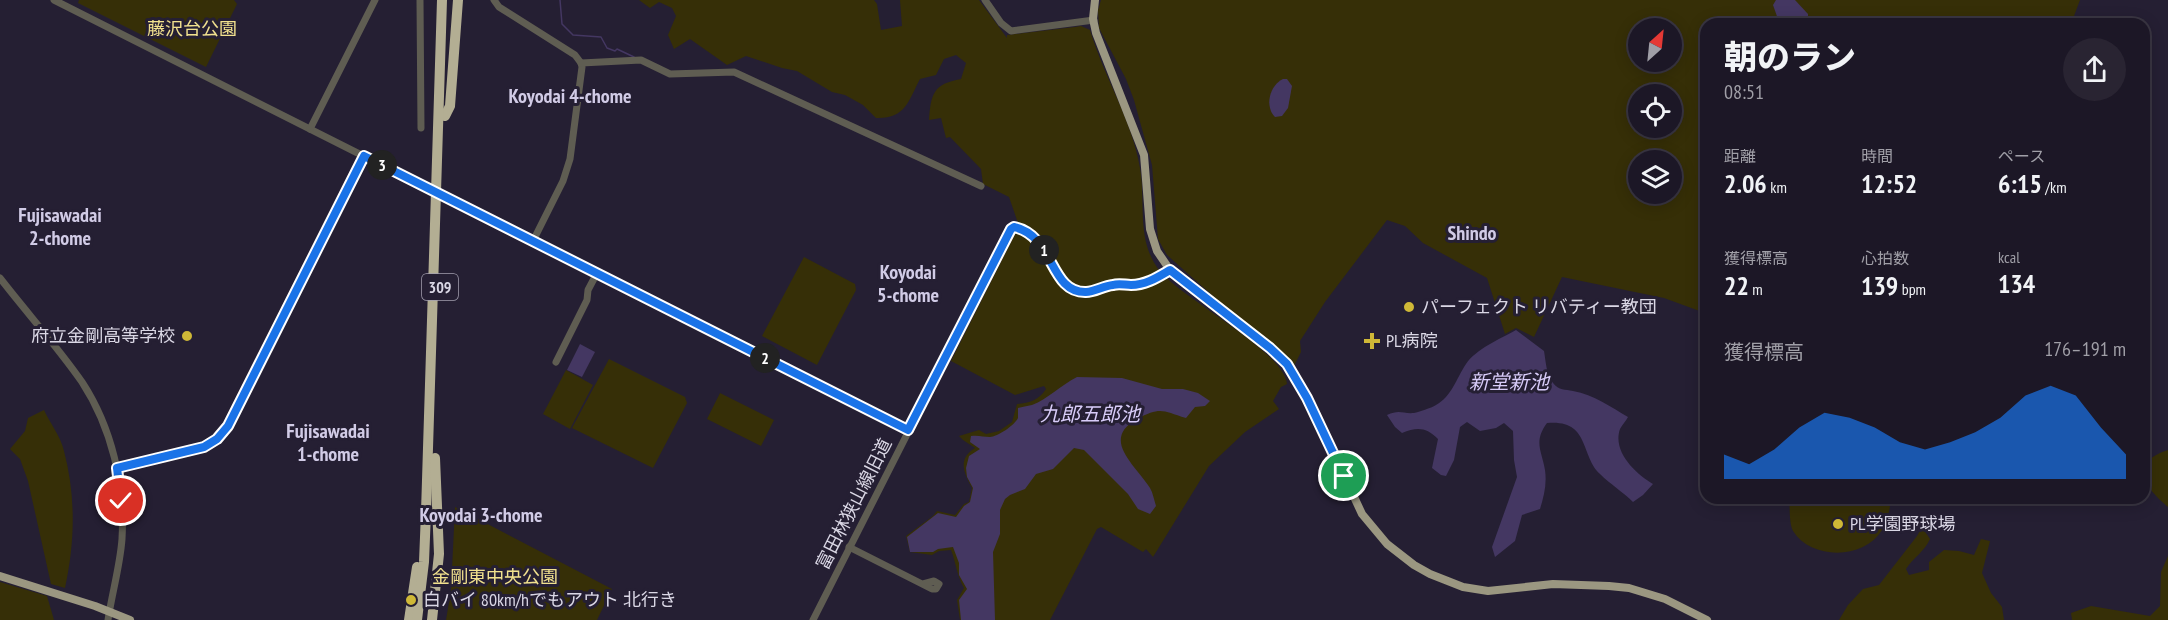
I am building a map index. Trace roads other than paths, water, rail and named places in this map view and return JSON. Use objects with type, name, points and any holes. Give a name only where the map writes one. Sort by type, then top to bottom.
[{"type":"highway","name":"309","points":[[434,0],[442,111]]},
{"type":"highway","name":"309","points":[[424,620],[431,560],[435,459],[442,111],[441,0]]},
{"type":"highway","name":"309","points":[[417,620],[424,562],[442,111],[449,0]]},
{"type":"highway","name":"309","points":[[442,111],[450,106],[458,0]]},
{"type":"highway","name":"309","points":[[409,620],[429,432]]},
{"type":"highway","name":"309","points":[[432,620],[439,554],[435,459]]},
{"type":"main road","points":[[1095,0],[1094,20],[1100,44],[1141,143],[1147,166],[1148,218],[1157,251],[1170,270],[1270,348],[1287,364],[1314,411],[1362,514],[1387,544],[1414,565],[1463,587],[1488,591],[1553,584],[1609,585],[1629,588],[1665,600],[1707,620]]},
{"type":"main road","points":[[0,576],[109,616],[130,620]]},
{"type":"street","name":"富田林狭山線旧道","points":[[54,0],[908,430],[813,620]]},
{"type":"street","points":[[310,129],[375,0]]},
{"type":"street","points":[[420,0],[421,128]]},
{"type":"street","points":[[494,0],[499,7],[575,55],[581,63],[575,135],[570,159],[563,181],[533,241]]},
{"type":"street","points":[[985,0],[1001,23],[1011,31],[1094,20]]},
{"type":"street","points":[[581,63],[640,60],[675,74],[734,72],[981,186]]},
{"type":"street","points":[[117,468],[204,447],[224,433],[364,156]]},
{"type":"street","points":[[908,430],[1014,227],[1024,230],[1041,244],[1060,279],[1071,289],[1077,291],[1088,292],[1115,284],[1143,284],[1170,270]]},
{"type":"street","points":[[556,362],[587,300],[588,290],[597,273]]},
{"type":"street","points":[[0,278],[83,384],[104,424],[117,468],[122,506],[122,541],[109,616]]},
{"type":"street","points":[[849,547],[923,584]]},
{"type":"water","points":[[1776,0],[1795,0],[1808,14],[1808,18],[1778,18],[1773,5]]},
{"type":"water","points":[[1287,79],[1292,86],[1288,108],[1282,116],[1275,117],[1270,107],[1270,96],[1278,82]]},
{"type":"water","name":"新堂新池","points":[[1516,330],[1544,351],[1549,376],[1558,387],[1588,395],[1628,417],[1620,429],[1619,446],[1633,468],[1653,484],[1633,502],[1600,474],[1577,432],[1561,423],[1547,423],[1539,441],[1546,480],[1540,509],[1522,515],[1515,541],[1495,557],[1492,547],[1517,477],[1513,431],[1504,423],[1496,428],[1480,431],[1467,422],[1460,427],[1454,460],[1446,476],[1432,468],[1438,439],[1421,429],[1402,433],[1387,415],[1398,412],[1414,413],[1436,405],[1450,392],[1470,359]]},
{"type":"water","points":[[580,344],[595,352],[582,377],[567,370]]},
{"type":"water","name":"九郎五郎池","points":[[1077,377],[1122,378],[1162,389],[1183,389],[1198,393],[1210,401],[1205,406],[1195,407],[1186,418],[1162,411],[1152,412],[1126,427],[1121,435],[1124,453],[1152,492],[1156,506],[1150,514],[1138,509],[1128,494],[1084,450],[1074,448],[1053,469],[1036,474],[1025,489],[1005,499],[1000,510],[1000,534],[993,552],[995,620],[961,620],[959,600],[967,589],[959,575],[959,563],[953,547],[933,552],[910,552],[907,537],[938,513],[956,517],[970,502],[973,488],[967,477],[966,468],[969,456],[980,449],[970,442],[971,436],[990,437],[1001,433],[1016,421],[1018,408],[1038,402]]},
{"type":"waterway","points":[[560,0],[562,24],[573,35],[601,37],[607,48],[615,51],[617,49],[634,57]]},
{"type":"place","name":"パーフェクト リバティー教団","points":[[1409,307]]},
{"type":"place","name":"府立金剛高等学校","points":[[187,336]]},
{"type":"place","name":"PL病院","points":[[1372,341]]},
{"type":"place","name":"PL学園野球場","points":[[1838,524]]},
{"type":"place","name":"白バイ 80km/hでもアウト 北行き","points":[[411,600]]},
{"type":"district","name":"Koyodai 4-chome","points":[[570,96]]},
{"type":"district","name":"Fujisawadai 2-chome","points":[[60,226]]},
{"type":"district","name":"Shindo","points":[[1472,233]]},
{"type":"district","name":"Koyodai 5-chome","points":[[908,284]]},
{"type":"district","name":"Fujisawadai 1-chome","points":[[328,442]]},
{"type":"district","name":"Koyodai 3-chome","points":[[481,515]]},
{"type":"park label","name":"藤沢台公園","points":[[192,29]]},
{"type":"park label","name":"金剛東中央公園","points":[[495,577]]}]
